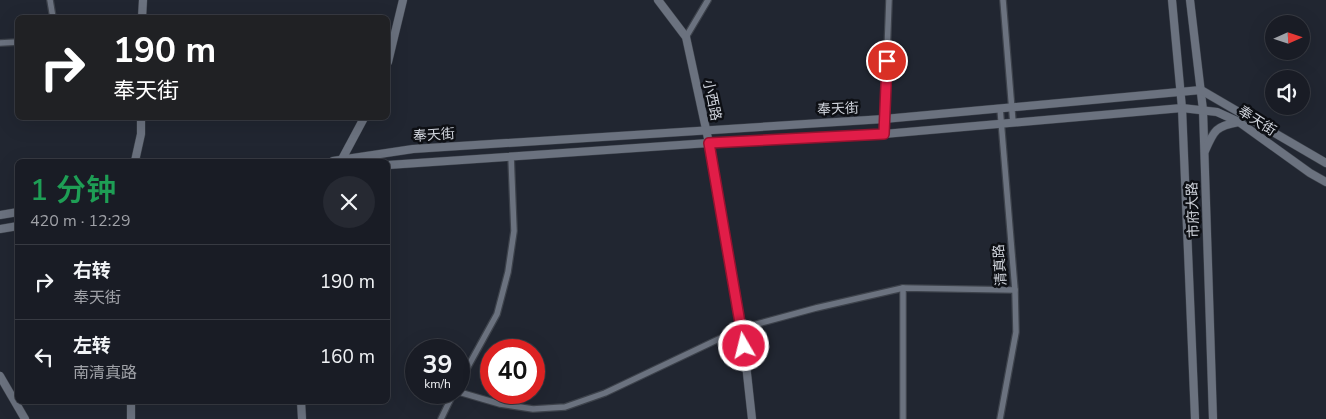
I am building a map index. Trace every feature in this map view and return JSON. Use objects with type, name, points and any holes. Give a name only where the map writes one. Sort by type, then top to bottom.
[{"type":"main road","points":[[142,15],[143,0]]},
{"type":"main road","points":[[390,54],[403,0]]},
{"type":"main road","points":[[658,0],[686,37]]},
{"type":"main road","name":"市府大路","points":[[1172,0],[1182,108],[1195,419]]},
{"type":"main road","name":"市府大路","points":[[1190,0],[1201,90],[1212,419]]},
{"type":"main road","name":"小西路","points":[[686,37],[709,143],[742,328],[752,419]]},
{"type":"main road","name":"奉天街","points":[[348,159],[413,149],[884,119],[1201,90],[1326,163]]},
{"type":"main road","name":"奉天街","points":[[390,165],[709,143],[884,134],[1182,108],[1217,112],[1239,122],[1310,173],[1326,182]]},
{"type":"main road","points":[[135,159],[141,134],[141,120]]},
{"type":"main road","points":[[342,159],[363,120]]},
{"type":"main road","points":[[1204,155],[1213,132],[1228,124],[1239,122]]},
{"type":"main road","points":[[0,215],[15,212]]},
{"type":"main road","points":[[0,229],[15,226]]},
{"type":"main road","points":[[0,376],[15,402]]},
{"type":"main road","points":[[16,404],[25,419]]},
{"type":"main road","points":[[131,404],[131,419]]},
{"type":"main road","points":[[301,404],[302,419]]},
{"type":"street","points":[[50,0],[52,15]]},
{"type":"street","points":[[686,37],[708,0]]},
{"type":"street","points":[[884,134],[890,0]]},
{"type":"street","points":[[1003,0],[1014,123]]},
{"type":"street","points":[[0,43],[15,42]]},
{"type":"street","name":"清真路","points":[[1000,108],[1015,290],[1016,332],[1000,419]]},
{"type":"street","points":[[470,363],[497,314],[508,272],[514,231],[511,156]]},
{"type":"street","points":[[470,395],[500,404],[534,409],[565,407],[605,393],[742,328],[903,288],[1015,290]]},
{"type":"street","points":[[903,288],[903,419]]},
{"type":"street","points":[[441,419],[448,404]]},
{"type":"route","points":[[744,346],[709,143],[884,134],[887,61]]}]
